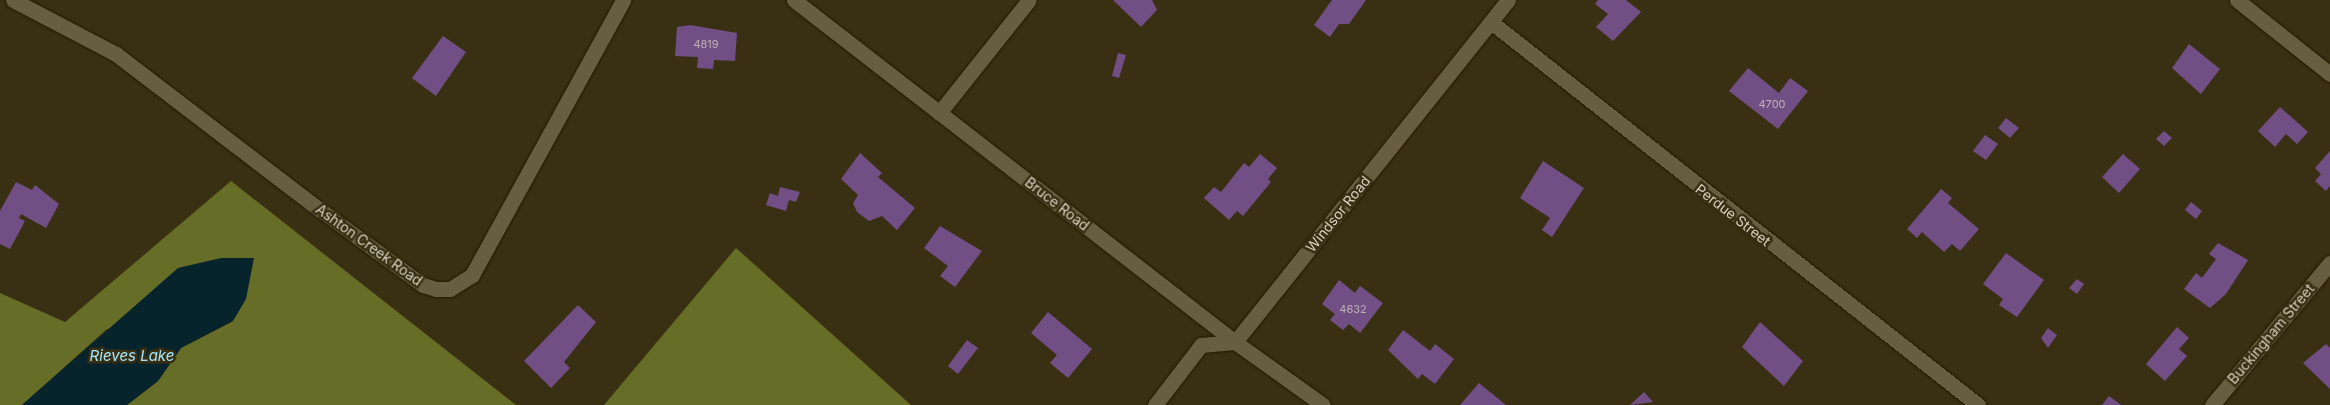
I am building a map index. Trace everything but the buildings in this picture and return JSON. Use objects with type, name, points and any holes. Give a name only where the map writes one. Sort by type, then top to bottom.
[{"type":"street","name":"Ashton Creek Road","points":[[13,0],[116,54],[319,209],[423,285],[436,289],[450,289],[472,275],[623,0]]},
{"type":"street","name":"Bruce Road","points":[[794,0],[1235,342],[1323,405]]},
{"type":"street","points":[[939,113],[1029,0]]},
{"type":"street","name":"Windsor Road","points":[[1235,342],[1508,0]]},
{"type":"street","points":[[2237,0],[2330,74]]},
{"type":"street","name":"Perdue Street","points":[[1491,22],[1978,405]]},
{"type":"street","name":"Buckingham Street","points":[[2212,405],[2330,263]]},
{"type":"street","points":[[1155,405],[1201,345],[1235,342]]},
{"type":"green space","points":[[231,181],[516,405],[127,405],[158,381],[181,348],[233,321],[107,329],[22,405],[0,405],[0,293],[65,322]]},
{"type":"green space","points":[[736,248],[911,405],[604,405]]},
{"type":"water","name":"Rieves Lake","points":[[221,258],[254,258],[246,299],[233,321],[181,348],[158,381],[127,405],[22,405],[178,268]]}]
